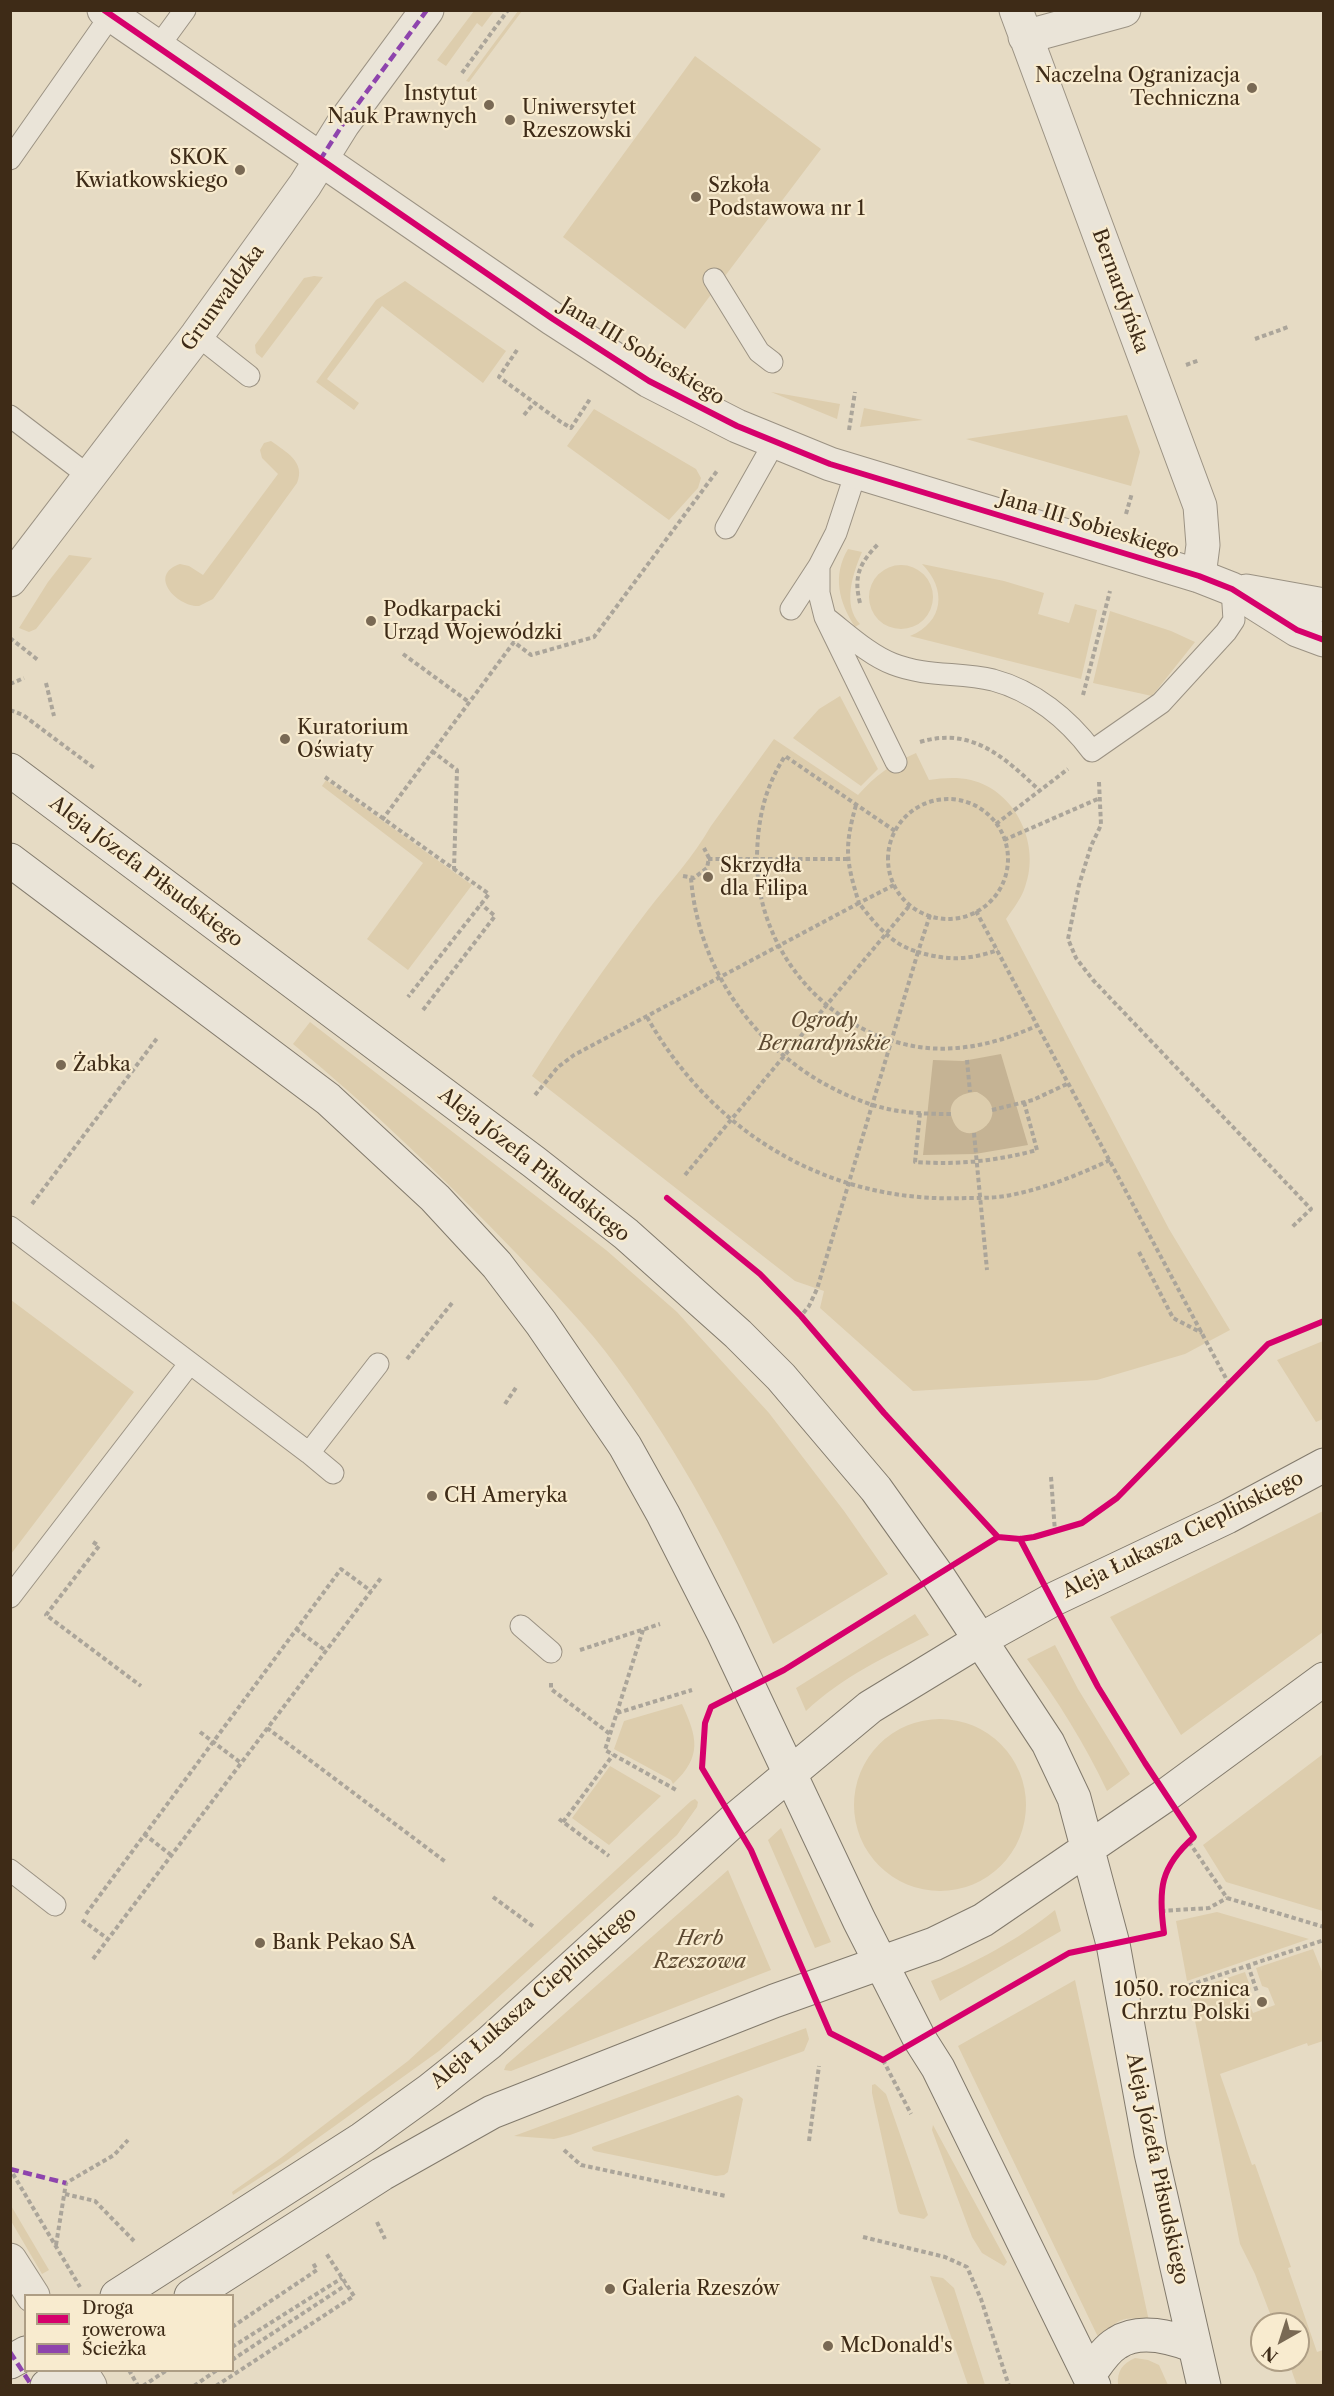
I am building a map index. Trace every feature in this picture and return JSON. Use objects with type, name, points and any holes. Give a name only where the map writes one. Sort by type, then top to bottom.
[{"type":"main road","name":"Grunwaldzka","points":[[10,580],[197,335],[305,185],[343,124],[427,10]]},
{"type":"main road","points":[[1020,24],[1124,10]]},
{"type":"main road","name":"Jana III Sobieskiego","points":[[108,13],[553,319],[649,381],[715,416],[774,443],[856,472],[1199,576],[1232,589],[1297,630],[1323,640]]},
{"type":"main road","name":"Bernardyńska","points":[[1020,24],[1200,506],[1203,545],[1199,576]]},
{"type":"main road","name":"Jana III Sobieskiego","points":[[1232,589],[1323,605]]},
{"type":"main road","name":"Aleja Józefa Piłsudskiego","points":[[10,770],[534,1162],[626,1234],[738,1334],[781,1377],[876,1489],[919,1548],[1048,1743],[1074,1798],[1089,1846],[1113,1944],[1151,2153],[1204,2385]]},
{"type":"main road","points":[[10,860],[328,1099],[435,1198],[497,1265],[541,1323],[625,1446],[698,1580],[881,1963],[938,2068],[1092,2380]]},
{"type":"main road","name":"Aleja Łukasza Cieplińskiego","points":[[129,2288],[362,2139],[430,2090],[489,2043],[643,1902],[870,1707],[1052,1599],[1227,1517],[1323,1465]]},
{"type":"main road","points":[[193,2294],[382,2174],[492,2112],[774,2001],[934,1944],[983,1920],[1166,1795],[1323,1679]]},
{"type":"main road","points":[[10,2260],[32,2294]]},
{"type":"main road","points":[[1092,2380],[1105,2354],[1117,2342],[1153,2335],[1179,2340],[1194,2346]]},
{"type":"main road","points":[[10,2362],[24,2354]]},
{"type":"main road","points":[[47,2385],[68,2372]]},
{"type":"main road","points":[[81,2372],[90,2385]]},
{"type":"lane","points":[[158,47],[185,10]]},
{"type":"lane","points":[[10,159],[108,13]]},
{"type":"lane","points":[[714,279],[759,352],[772,362]]},
{"type":"lane","points":[[197,335],[249,376]]},
{"type":"lane","points":[[10,416],[90,477]]},
{"type":"lane","points":[[726,528],[774,443]]},
{"type":"lane","points":[[790,609],[819,566],[836,533],[856,472]]},
{"type":"lane","points":[[819,566],[819,593],[825,617],[896,762]]},
{"type":"lane","points":[[825,617],[857,642],[892,664],[919,672],[993,680],[1031,695],[1075,729],[1092,751],[1161,703],[1226,632],[1234,620],[1232,589]]},
{"type":"lane","points":[[12,1228],[333,1473]]},
{"type":"lane","points":[[10,1597],[190,1363]]},
{"type":"lane","points":[[309,1454],[378,1364]]},
{"type":"lane","points":[[521,1626],[551,1652]]},
{"type":"lane","points":[[10,1870],[55,1905]]},
{"type":"path","points":[[462,73],[508,10]]},
{"type":"path","points":[[1255,339],[1288,327]]},
{"type":"path","points":[[517,350],[499,377],[571,428],[590,399]]},
{"type":"path","points":[[849,433],[855,392]]},
{"type":"path","points":[[524,415],[534,403]]},
{"type":"path","points":[[382,820],[514,642],[531,655],[594,636],[717,471]]},
{"type":"path","points":[[1124,524],[1132,493]]},
{"type":"path","points":[[861,608],[855,584],[864,560],[879,543]]},
{"type":"path","points":[[1075,729],[1110,591]]},
{"type":"path","points":[[10,638],[38,660]]},
{"type":"path","points":[[403,654],[469,702]]},
{"type":"path","points":[[10,684],[24,678]]},
{"type":"path","points":[[46,683],[54,716]]},
{"type":"path","points":[[10,710],[23,715],[94,768]]},
{"type":"path","points":[[919,743],[933,738],[948,737],[981,745],[1008,762],[1040,791]]},
{"type":"path","points":[[432,751],[457,770],[454,869]]},
{"type":"path","points":[[996,824],[1092,751],[1097,768],[1101,825],[1090,846],[1077,892],[1068,939],[1076,958],[1093,980],[1311,1209],[1292,1228]]},
{"type":"path","points":[[895,831],[785,756],[772,779],[763,804],[757,859],[758,886],[762,906],[778,947],[806,985],[827,1005],[857,1025],[892,1041],[919,1047],[953,1048],[1004,1039],[1038,1026]]},
{"type":"path","points":[[325,777],[382,820],[489,894],[408,997]]},
{"type":"path","points":[[1004,840],[1100,798]]},
{"type":"path","points":[[938,799],[957,799],[975,805],[996,824],[1007,848],[1007,867],[1002,884],[992,900],[976,911],[952,918],[930,915],[910,904],[895,885],[889,868],[888,855],[895,831],[906,816],[921,805],[938,799]]},
{"type":"path","points":[[856,805],[848,832],[848,867],[860,903],[879,929],[909,950],[943,959],[980,956],[998,950]]},
{"type":"path","points":[[683,876],[692,878],[703,872],[708,859],[704,848]]},
{"type":"path","points":[[708,859],[848,859]]},
{"type":"path","points":[[692,878],[700,929],[719,978],[758,1032],[785,1057],[827,1085],[872,1105],[928,1114],[951,1114]]},
{"type":"path","points":[[535,1095],[558,1066],[574,1055],[895,885]]},
{"type":"path","points":[[423,1010],[495,916],[481,904]]},
{"type":"path","points":[[685,1175],[910,904]]},
{"type":"path","points":[[976,911],[1229,1384]]},
{"type":"path","points":[[801,1316],[817,1289],[930,915]]},
{"type":"path","points":[[647,1017],[662,1044],[681,1069],[731,1121],[789,1160],[848,1184],[911,1198],[980,1198],[1010,1195],[1051,1185],[1110,1160]]},
{"type":"path","points":[[12,1228],[158,1037]]},
{"type":"path","points":[[967,1060],[970,1092]]},
{"type":"path","points":[[992,1110],[1023,1102],[1070,1083]]},
{"type":"path","points":[[920,1113],[915,1162],[939,1164],[976,1162],[1011,1157],[1037,1150],[1023,1102]]},
{"type":"path","points":[[974,1133],[987,1270]]},
{"type":"path","points":[[1138,1252],[1173,1318],[1203,1334]]},
{"type":"path","points":[[429,1333],[452,1303]]},
{"type":"path","points":[[505,1404],[517,1386]]},
{"type":"path","points":[[1051,1478],[1055,1533]]},
{"type":"path","points":[[91,1555],[46,1615],[141,1686]]},
{"type":"path","points":[[108,1939],[82,1919],[341,1569],[371,1591]]},
{"type":"path","points":[[93,1959],[381,1578]]},
{"type":"path","points":[[576,1652],[660,1624]]},
{"type":"path","points":[[297,1629],[326,1651]]},
{"type":"path","points":[[643,1630],[605,1750],[678,1791]]},
{"type":"path","points":[[551,1689],[610,1734]]},
{"type":"path","points":[[617,1713],[692,1690]]},
{"type":"path","points":[[267,1728],[447,1863]]},
{"type":"path","points":[[200,1732],[241,1763]]},
{"type":"path","points":[[609,1856],[561,1820],[613,1755]]},
{"type":"path","points":[[144,1834],[171,1855]]},
{"type":"path","points":[[1189,1842],[1227,1898],[1323,1928]]},
{"type":"path","points":[[493,1897],[534,1927]]},
{"type":"path","points":[[1161,1911],[1209,1908],[1227,1898]]},
{"type":"path","points":[[1175,1990],[1323,1940]]},
{"type":"path","points":[[1248,1965],[1257,1992]]},
{"type":"path","points":[[883,2060],[911,2114]]},
{"type":"path","points":[[809,2141],[819,2066]]},
{"type":"path","points":[[56,2245],[66,2183],[114,2155],[128,2140]]},
{"type":"path","points":[[564,2150],[581,2165],[726,2196]]},
{"type":"path","points":[[13,2174],[84,2294]]},
{"type":"path","points":[[65,2194],[95,2201],[137,2244]]},
{"type":"path","points":[[375,2219],[385,2240]]},
{"type":"path","points":[[863,2237],[945,2257],[967,2266],[1009,2385]]},
{"type":"path","points":[[216,2385],[354,2296],[328,2256]]},
{"type":"path","points":[[234,2326],[317,2270],[310,2257]]},
{"type":"path","points":[[234,2346],[342,2278]]},
{"type":"path","points":[[234,2359],[346,2285]]},
{"type":"path","points":[[130,2372],[138,2385]]},
{"type":"path","points":[[144,2385],[164,2372]]},
{"type":"path","points":[[194,2385],[214,2372]]},
{"type":"green space","points":[[474,11],[494,11],[482,27],[477,23],[446,66],[437,60]]},
{"type":"green space","points":[[518,11],[522,11],[469,82],[466,81]]},
{"type":"green space","points":[[695,56],[821,149],[685,329],[563,237]]},
{"type":"green space","points":[[323,277],[262,358],[256,353],[255,345],[304,278]]},
{"type":"green space","points":[[405,281],[506,351],[483,383],[382,306],[327,379],[359,403],[354,410],[316,382],[376,300]]},
{"type":"green space","points":[[771,392],[840,404],[837,419]]},
{"type":"green space","points":[[864,408],[923,420],[860,427]]},
{"type":"green space","points":[[594,409],[696,469],[701,478],[698,488],[669,520],[567,446]]},
{"type":"green space","points":[[1127,415],[1140,452],[1131,486],[966,439]]},
{"type":"green space","points":[[271,441],[297,463],[299,476],[297,483],[213,599],[199,606],[182,601],[169,590],[166,575],[170,569],[180,564],[189,566],[203,575],[278,474],[262,458],[260,450],[264,443]]},
{"type":"green space","points":[[848,549],[862,552],[855,569],[850,598],[851,608],[860,624],[855,627],[845,608],[839,579],[843,559]]},
{"type":"green space","points":[[69,555],[92,558],[36,629],[29,632],[19,628],[48,582]]},
{"type":"green space","points":[[922,564],[1004,581],[1044,593],[1038,614],[1069,623],[1075,604],[1097,610],[1081,679],[910,636],[930,622],[938,604],[935,584]]},
{"type":"green space","points":[[901,565],[919,571],[927,579],[933,597],[927,615],[919,623],[901,629],[883,623],[875,615],[869,597],[875,579],[883,571]]},
{"type":"green space","points":[[1110,611],[1171,631],[1195,642],[1152,696],[1093,683]]},
{"type":"green space","points":[[840,696],[878,769],[861,786],[793,738],[819,709]]},
{"type":"green space","name":"Ogrody Bernardyńskie","points":[[774,739],[858,795],[884,771],[916,753],[929,780],[960,778],[971,780],[1001,795],[1012,808],[1021,822],[1030,854],[1025,887],[1017,904],[1006,919],[1169,1229],[1230,1330],[1185,1354],[1097,1380],[913,1391],[820,1308],[824,1291],[795,1281],[532,1076],[603,971],[689,859]]},
{"type":"green space","points":[[326,780],[472,885],[408,970],[367,939],[423,863],[322,786]]},
{"type":"green space","points":[[310,1022],[606,1250],[677,1312],[769,1413],[844,1511],[888,1574],[773,1644],[740,1572],[703,1502],[662,1433],[617,1367],[568,1308],[461,1197],[379,1119],[293,1044]]},
{"type":"green space","points":[[11,1300],[134,1392],[10,1554]]},
{"type":"green space","points":[[1323,1341],[1323,1419],[1316,1422],[1277,1360]]},
{"type":"green space","points":[[1323,1511],[1323,1632],[1181,1735],[1110,1617]]},
{"type":"green space","points":[[915,1614],[929,1635],[849,1678],[806,1711],[796,1688]]},
{"type":"green space","points":[[1055,1645],[1078,1689],[1130,1774],[1107,1791],[1070,1723],[1027,1659]]},
{"type":"green space","points":[[682,1704],[694,1736],[693,1755],[683,1774],[673,1784],[671,1780],[614,1749],[624,1721]]},
{"type":"green space","points":[[940,1719],[973,1726],[988,1734],[1000,1745],[1011,1757],[1019,1772],[1026,1805],[1019,1838],[1011,1853],[1000,1865],[988,1876],[973,1884],[940,1891],[907,1884],[892,1876],[880,1865],[869,1853],[861,1838],[854,1805],[861,1772],[869,1757],[880,1745],[892,1734],[907,1726]]},
{"type":"green space","points":[[1323,1754],[1323,1911],[1226,1882],[1203,1845]]},
{"type":"green space","points":[[610,1766],[661,1796],[609,1845],[572,1818]]},
{"type":"green space","points":[[695,1799],[698,1802],[697,1807],[677,1835],[439,2051],[286,2161],[233,2195],[232,2192],[408,2061]]},
{"type":"green space","points":[[781,1828],[831,1942],[815,1948],[768,1840]]},
{"type":"green space","name":"Herb Rzeszowa","points":[[728,1870],[771,1970],[511,2071],[504,2070],[506,2065]]},
{"type":"green space","points":[[1055,1910],[1061,1931],[940,2001],[931,1981],[996,1950]]},
{"type":"green space","points":[[1217,1912],[1309,1939],[1187,1981],[1176,1921]]},
{"type":"green space","points":[[1313,1949],[1323,1974],[1323,2041],[1308,2046],[1307,2043],[1220,2074],[1252,2165],[1255,2164],[1291,2267],[1288,2268],[1303,2312],[1269,2312],[1255,2274],[1240,2244],[1189,1991],[1245,1972],[1251,1989],[1247,1998],[1253,2013],[1275,2005],[1268,1988],[1262,1986],[1256,1968]]},
{"type":"green space","points":[[1075,1980],[1149,2321],[1126,2319],[1116,2323],[1099,2339],[958,2046]]},
{"type":"green space","points":[[806,2028],[809,2039],[804,2051],[570,2135],[554,2139],[514,2136]]},
{"type":"green space","points":[[875,2084],[886,2094],[928,2215],[924,2219],[900,2214],[898,2211],[872,2093],[872,2085]]},
{"type":"green space","points":[[738,2095],[743,2099],[728,2172],[724,2175],[716,2176],[592,2149],[592,2147]]},
{"type":"green space","points":[[933,2125],[1007,2262],[1004,2266],[982,2253],[972,2237],[932,2130]]},
{"type":"green space","points":[[10,2204],[49,2270],[42,2274],[11,2221]]},
{"type":"green space","points":[[930,2276],[943,2278],[954,2288],[985,2385],[968,2385]]},
{"type":"green space","points":[[1310,2332],[1317,2352],[1323,2350],[1323,2385],[1297,2386],[1292,2372],[1310,2372]]},
{"type":"green space","points":[[1135,2358],[1159,2365],[1168,2385],[1118,2385],[1121,2368]]},
{"type":"shaded area","points":[[1001,1054],[1028,1145],[975,1154],[923,1155],[933,1060],[963,1061]],"holes":[[[977,1092],[988,1101],[992,1110],[991,1119],[985,1127],[976,1132],[967,1133],[958,1129],[952,1118],[953,1102],[961,1096]]]},
{"type":"marked path","points":[[320,160],[343,124],[427,10]]},
{"type":"marked path","points":[[10,2169],[66,2183]]},
{"type":"marked path","points":[[10,2352],[32,2386]]},
{"type":"cycle path","points":[[104,10],[553,319],[649,381],[737,426],[830,464],[1199,576],[1232,589],[1297,630],[1324,640]]},
{"type":"cycle path","points":[[667,1198],[760,1274],[801,1316],[884,1413],[998,1537]]},
{"type":"cycle path","points":[[1020,1539],[1098,1687],[1194,1837],[1174,1858],[1164,1880],[1161,1904],[1164,1933],[1069,1953],[883,2060],[830,2033],[751,1850],[702,1768],[705,1723],[711,1707],[784,1670],[998,1537],[1020,1539],[1034,1537],[1082,1523],[1117,1498],[1268,1344],[1324,1321]]},
{"type":"place","name":"Naczelna Ogranizacja Techniczna","points":[[1252,88]]},
{"type":"place","name":"Instytut Nauk Prawnych","points":[[489,105]]},
{"type":"place","name":"Uniwersytet Rzeszowski","points":[[510,120]]},
{"type":"place","name":"SKOK Kwiatkowskiego","points":[[240,170]]},
{"type":"place","name":"Szkoła Podstawowa nr 1","points":[[696,197]]},
{"type":"place","name":"Podkarpacki Urząd Wojewódzki","points":[[371,621]]},
{"type":"place","name":"Kuratorium Oświaty","points":[[285,739]]},
{"type":"place","name":"Skrzydła dla Filipa","points":[[708,877]]},
{"type":"place","name":"Żabka","points":[[61,1065]]},
{"type":"place","name":"CH Ameryka","points":[[432,1496]]},
{"type":"place","name":"Bank Pekao SA","points":[[260,1943]]},
{"type":"place","name":"1050. rocznica Chrztu Polski","points":[[1262,2002]]},
{"type":"place","name":"Galeria Rzeszów","points":[[610,2289]]},
{"type":"place","name":"McDonald's","points":[[828,2346]]}]
